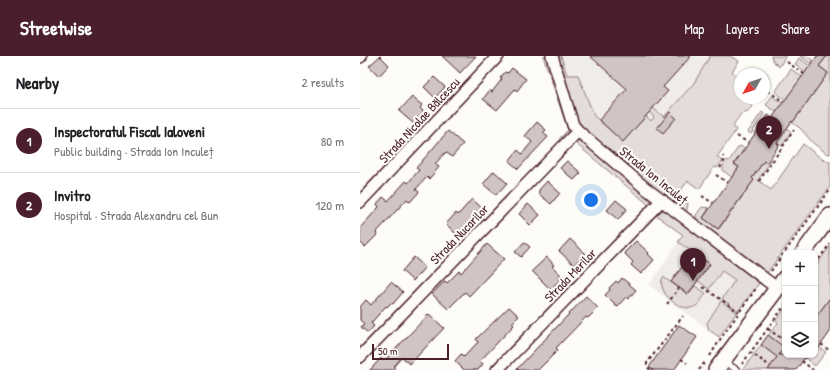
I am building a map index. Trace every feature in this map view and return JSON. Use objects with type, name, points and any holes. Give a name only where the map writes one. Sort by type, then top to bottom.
[{"type":"main road","points":[[805,250],[830,216]]},
{"type":"main road","points":[[720,365],[781,284]]},
{"type":"street","name":"Strada Nicolae Bălcescu","points":[[360,202],[498,56]]},
{"type":"street","name":"Strada Ion Inculeț","points":[[552,56],[573,125],[578,131],[662,200],[781,284]]},
{"type":"street","name":"Strada Nucarilor","points":[[360,357],[578,131]]},
{"type":"street","name":"Strada Merilor","points":[[497,370],[662,200]]},
{"type":"lane","points":[[720,365],[737,370]]},
{"type":"path","points":[[787,62],[804,74]]},
{"type":"path","points":[[770,92],[784,102]]},
{"type":"path","points":[[759,181],[794,130]]},
{"type":"path","points":[[737,136],[749,143]]},
{"type":"path","points":[[720,168],[724,161],[723,156]]},
{"type":"path","points":[[716,175],[728,183]]},
{"type":"path","points":[[702,196],[713,203]]},
{"type":"path","points":[[818,260],[830,244]]},
{"type":"path","points":[[667,304],[679,288]]},
{"type":"path","points":[[703,288],[739,312]]},
{"type":"path","points":[[741,365],[782,309]]},
{"type":"path","points":[[650,370],[647,363],[683,316]]},
{"type":"path","points":[[768,329],[782,340]]},
{"type":"path","points":[[821,344],[830,352]]},
{"type":"path","points":[[750,352],[770,366]]},
{"type":"path","points":[[681,359],[687,363]]},
{"type":"path","points":[[802,362],[813,370]]},
{"type":"shaded area","points":[[543,56],[547,56],[570,130],[561,141],[559,139],[568,130]]},
{"type":"shaded area","points":[[557,56],[561,56],[567,75],[578,75],[594,116],[623,141],[646,116],[651,121],[654,117],[649,112],[653,108],[664,117],[694,83],[710,56],[730,56],[739,61],[732,72],[734,73],[734,104],[753,104],[748,112],[741,114],[733,125],[736,130],[717,157],[723,161],[717,168],[714,167],[699,189],[688,181],[677,195],[688,203],[685,213],[667,201],[646,181],[578,125]]},
{"type":"shaded area","points":[[561,56],[716,56],[667,192],[580,122]]},
{"type":"shaded area","points":[[771,56],[786,56],[779,67],[773,61]]},
{"type":"shaded area","points":[[800,56],[807,56],[820,65],[827,56],[830,56],[830,154],[826,153],[813,143],[800,128],[766,105],[770,104],[770,99],[772,96],[783,104],[778,111],[793,122],[828,73],[813,62],[811,64]]},
{"type":"shaded area","points":[[799,58],[810,66],[806,72],[795,64]]},
{"type":"shaded area","points":[[791,69],[802,77],[786,100],[775,92]]},
{"type":"shaded area","points":[[762,112],[764,114],[751,134],[748,132]]},
{"type":"shaded area","points":[[787,128],[791,132],[782,146],[777,143]]},
{"type":"shaded area","points":[[579,140],[586,144],[654,200],[649,205],[575,143]]},
{"type":"shaded area","points":[[803,144],[822,159],[830,162],[830,187],[784,250],[782,250],[782,253],[767,273],[699,223],[696,219],[696,215],[702,207],[709,208],[703,218],[719,229],[754,180],[738,168],[732,177],[723,171],[723,165],[727,160],[729,161],[739,146],[745,148],[734,164],[753,177],[764,161],[769,159],[771,161],[758,180],[771,190]]},
{"type":"shaded area","points":[[666,210],[760,282],[738,311],[722,299],[735,280],[722,271],[709,289],[698,281],[710,264],[678,242],[683,235],[656,215]]},
{"type":"shaded area","points":[[689,227],[760,282],[719,337],[649,285]]},
{"type":"shaded area","points":[[830,246],[830,298],[818,314],[818,286],[818,263]]},
{"type":"shaded area","points":[[663,277],[688,294],[695,286],[706,293],[696,306],[690,308],[677,305],[666,295],[663,289]]},
{"type":"shaded area","points":[[721,301],[737,312],[719,337],[709,330],[707,323]]},
{"type":"shaded area","points":[[782,312],[782,350],[768,370],[744,370],[743,369],[778,323],[776,320]]},
{"type":"shaded area","points":[[819,347],[826,352],[815,366],[805,358],[818,358]]},
{"type":"building","points":[[380,56],[389,65],[379,76],[369,66]]},
{"type":"building","points":[[442,56],[476,56],[460,73]]},
{"type":"building","points":[[590,56],[691,56],[663,87],[668,91],[623,142],[599,120],[627,89]]},
{"type":"building","points":[[817,56],[827,56],[819,66],[828,73],[777,143],[779,145],[767,163],[764,161],[752,178],[754,180],[718,229],[703,218],[739,167],[734,164],[768,115],[772,118]]},
{"type":"building","points":[[512,68],[526,79],[517,91],[515,89],[497,110],[483,99],[490,90],[492,92],[502,79],[500,78],[505,72],[508,73]]},
{"type":"building","points":[[434,77],[445,87],[435,98],[424,87]]},
{"type":"building","points":[[412,97],[422,105],[420,108],[424,112],[414,124],[399,111]]},
{"type":"building","points":[[670,112],[676,118],[663,133],[657,128]]},
{"type":"building","points":[[537,122],[546,130],[543,133],[548,137],[518,169],[509,161],[518,150],[522,154],[532,142],[525,136]]},
{"type":"building","points":[[448,131],[463,144],[452,157],[446,152],[435,164],[439,167],[429,179],[427,177],[416,189],[419,192],[410,202],[407,199],[365,247],[360,242],[360,228],[379,207],[377,204],[383,197],[388,201],[406,181],[408,183],[419,170],[416,168]]},
{"type":"building","points":[[567,161],[581,173],[574,180],[560,168]]},
{"type":"building","points":[[494,171],[507,183],[496,195],[483,184]]},
{"type":"building","points":[[547,181],[560,193],[551,204],[539,194],[539,190]]},
{"type":"building","points":[[472,199],[483,209],[457,235],[446,224],[456,213],[458,215]]},
{"type":"building","points":[[616,200],[627,209],[618,220],[607,210]]},
{"type":"building","points":[[528,204],[540,215],[530,225],[519,214]]},
{"type":"building","points":[[570,239],[585,253],[574,265],[559,251]]},
{"type":"building","points":[[636,241],[654,260],[641,274],[631,265],[633,262],[624,253]]},
{"type":"building","points":[[524,242],[530,247],[521,257],[515,252]]},
{"type":"building","points":[[487,244],[504,259],[469,296],[465,292],[448,309],[432,294],[445,281],[447,283],[459,271],[461,273]]},
{"type":"building","points":[[693,252],[710,264],[688,294],[671,282]]},
{"type":"building","points":[[414,257],[425,267],[413,281],[402,271]]},
{"type":"building","points":[[547,257],[554,265],[552,266],[561,275],[559,277],[561,279],[550,289],[532,271]]},
{"type":"building","points":[[622,278],[636,290],[628,299],[626,297],[617,307],[605,295],[616,281],[618,283]]},
{"type":"building","points":[[391,282],[403,292],[393,304],[391,303],[387,307],[386,306],[371,323],[374,326],[368,333],[361,327],[364,324],[360,320],[360,307],[366,300],[371,305]]},
{"type":"building","points":[[586,296],[598,308],[588,318],[586,317],[556,348],[558,350],[538,370],[516,370]]},
{"type":"building","points":[[830,298],[830,332],[818,349],[818,322],[818,314]]},
{"type":"building","points":[[509,307],[519,316],[512,323],[514,325],[480,361],[483,364],[478,370],[464,370],[455,361],[461,354],[464,357],[478,342],[476,339]]},
{"type":"building","points":[[429,314],[444,328],[410,364],[402,357],[394,366],[394,370],[370,370],[381,358],[383,360],[385,358],[386,359]]},
{"type":"building","points":[[679,325],[697,337],[674,370],[653,370],[649,367]]},
{"type":"building","points":[[768,335],[782,346],[782,350],[779,355],[782,355],[782,358],[805,358],[796,370],[768,370],[777,357],[761,345]]},
{"type":"place","name":"Invitro","points":[[769,149]]},
{"type":"place","name":"Inspectoratul Fiscal Ialoveni","points":[[693,281]]}]
